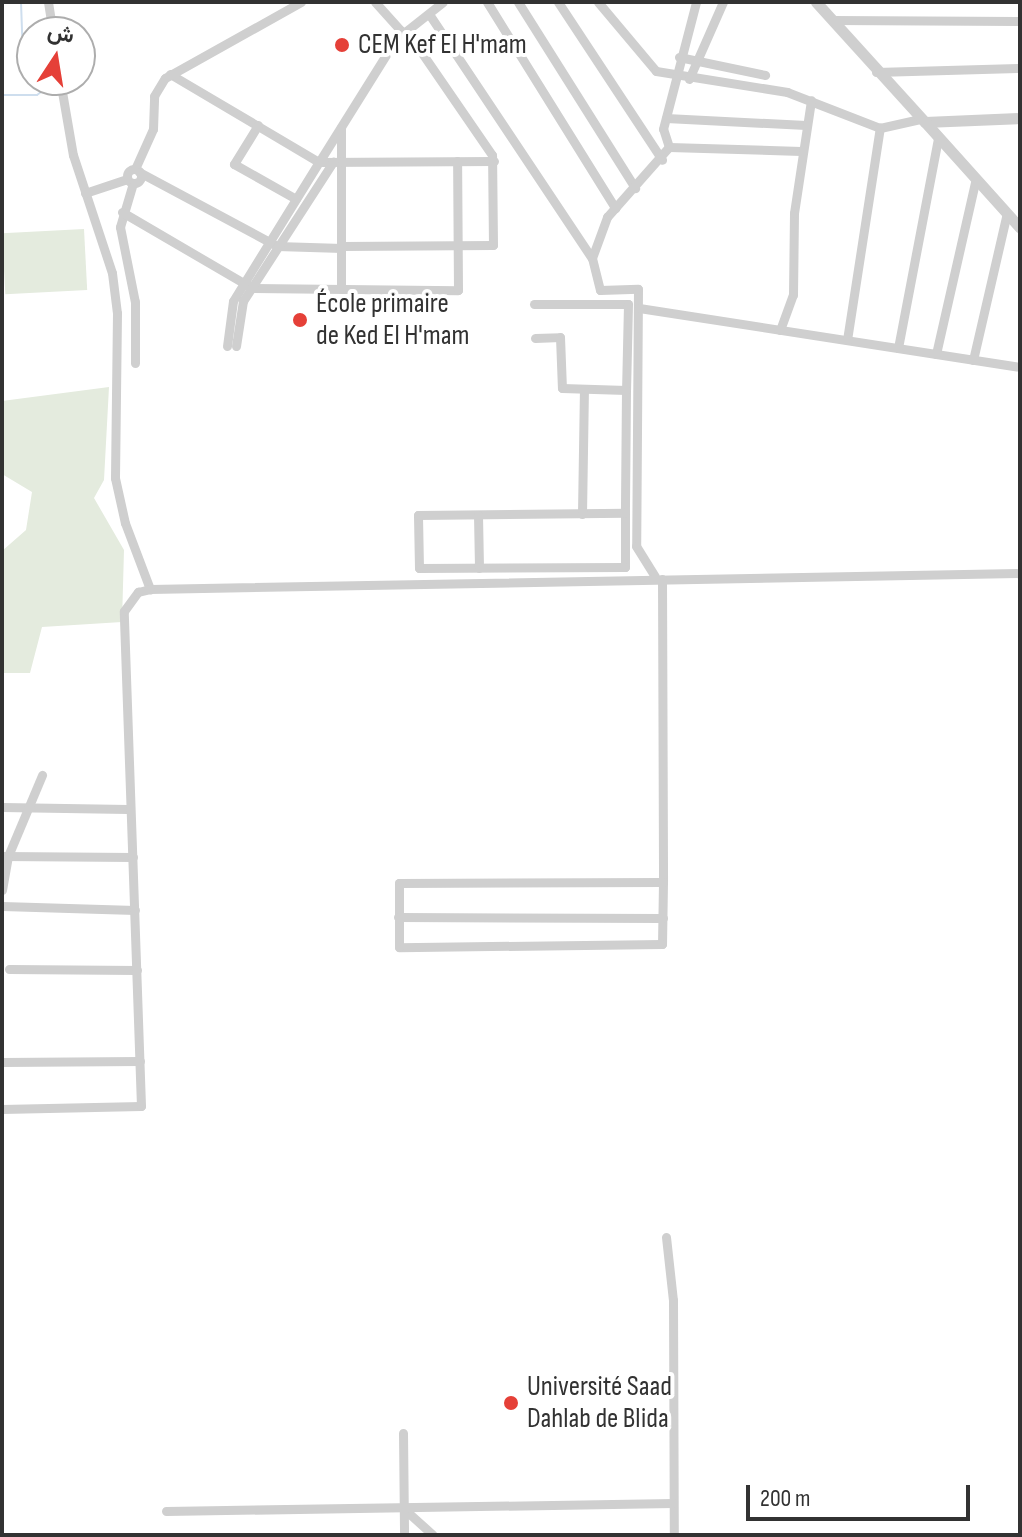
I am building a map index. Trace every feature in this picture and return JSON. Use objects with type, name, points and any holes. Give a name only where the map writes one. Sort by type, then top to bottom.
[{"type":"street","points":[[85,193],[140,179],[137,171],[153,129],[154,96],[170,74],[301,2]]},
{"type":"street","points":[[137,171],[273,245],[493,245],[494,161],[405,32],[375,2]]},
{"type":"street","points":[[487,2],[615,208]]},
{"type":"street","points":[[518,2],[635,188]]},
{"type":"street","points":[[558,2],[662,160]]},
{"type":"street","points":[[598,2],[656,71],[673,77],[787,92],[880,128],[922,121],[1020,118]]},
{"type":"street","points":[[592,258],[615,208],[662,160],[669,147],[666,118],[673,77],[696,2]]},
{"type":"street","points":[[689,79],[723,2]]},
{"type":"street","points":[[816,2],[1020,228]]},
{"type":"street","points":[[273,245],[296,199],[405,32],[439,3]]},
{"type":"street","points":[[429,14],[592,258],[600,290],[638,289],[636,546],[639,572]]},
{"type":"street","points":[[832,20],[1020,21]]},
{"type":"street","points":[[679,57],[765,75]]},
{"type":"street","points":[[876,72],[1020,68]]},
{"type":"street","points":[[170,74],[319,162],[494,161]]},
{"type":"street","points":[[64,96],[85,193],[117,301],[115,478],[150,589]]},
{"type":"street","points":[[780,330],[793,295],[801,151],[811,100]]},
{"type":"street","points":[[666,118],[806,125]]},
{"type":"street","points":[[258,125],[234,164],[296,199]]},
{"type":"street","points":[[341,127],[337,162],[341,289]]},
{"type":"street","points":[[847,340],[880,128]]},
{"type":"street","points":[[898,348],[938,138]]},
{"type":"street","points":[[669,147],[801,151]]},
{"type":"street","points":[[122,212],[247,286],[458,290],[457,161]]},
{"type":"street","points":[[232,346],[233,301],[337,162]]},
{"type":"street","points":[[936,354],[976,178]]},
{"type":"street","points":[[130,181],[120,227],[135,302],[135,363]]},
{"type":"street","points":[[973,360],[1007,213]]},
{"type":"street","points":[[534,304],[628,304],[625,567]]},
{"type":"street","points":[[639,308],[1020,367]]},
{"type":"street","points":[[535,338],[560,337],[562,388],[626,390]]},
{"type":"street","points":[[582,514],[584,389]]},
{"type":"street","points":[[625,513],[418,515],[419,568],[625,567],[658,578],[1020,573]]},
{"type":"street","points":[[478,515],[479,568]]},
{"type":"street","points":[[2,1109],[141,1106],[133,857],[128,809],[124,611],[138,592],[150,589],[639,572]]},
{"type":"street","points":[[658,578],[663,882],[662,944],[399,947],[399,883],[663,882]]},
{"type":"street","points":[[2,890],[5,856],[42,775]]},
{"type":"street","points":[[2,807],[128,809]]},
{"type":"street","points":[[5,856],[133,857]]},
{"type":"street","points":[[2,906],[135,910]]},
{"type":"street","points":[[398,917],[663,918]]},
{"type":"street","points":[[9,969],[137,970]]},
{"type":"street","points":[[2,1062],[140,1061]]},
{"type":"street","points":[[666,1237],[673,1300],[674,1535]]},
{"type":"street","points":[[403,1433],[404,1535]]},
{"type":"street","points":[[166,1511],[673,1503]]},
{"type":"street","points":[[403,1508],[433,1535]]},
{"type":"shaded area","points":[[84,229],[87,290],[5,294],[2,233]]},
{"type":"shaded area","points":[[109,387],[104,480],[94,498],[124,550],[122,622],[42,627],[30,673],[2,673],[2,551],[26,530],[32,492],[2,474],[2,401]]},
{"type":"waterway","points":[[21,2],[21,16]]},
{"type":"waterway","points":[[2,95],[16,95]]},
{"type":"waterway","points":[[2,370],[2,379]]},
{"type":"waterway","points":[[2,688],[2,709]]},
{"type":"place","name":"CEM Kef El H'mam","points":[[342,45]]},
{"type":"place","name":"École primaire de Ked El H'mam","points":[[300,320]]},
{"type":"place","name":"Université Saad Dahlab de Blida","points":[[511,1403]]}]
